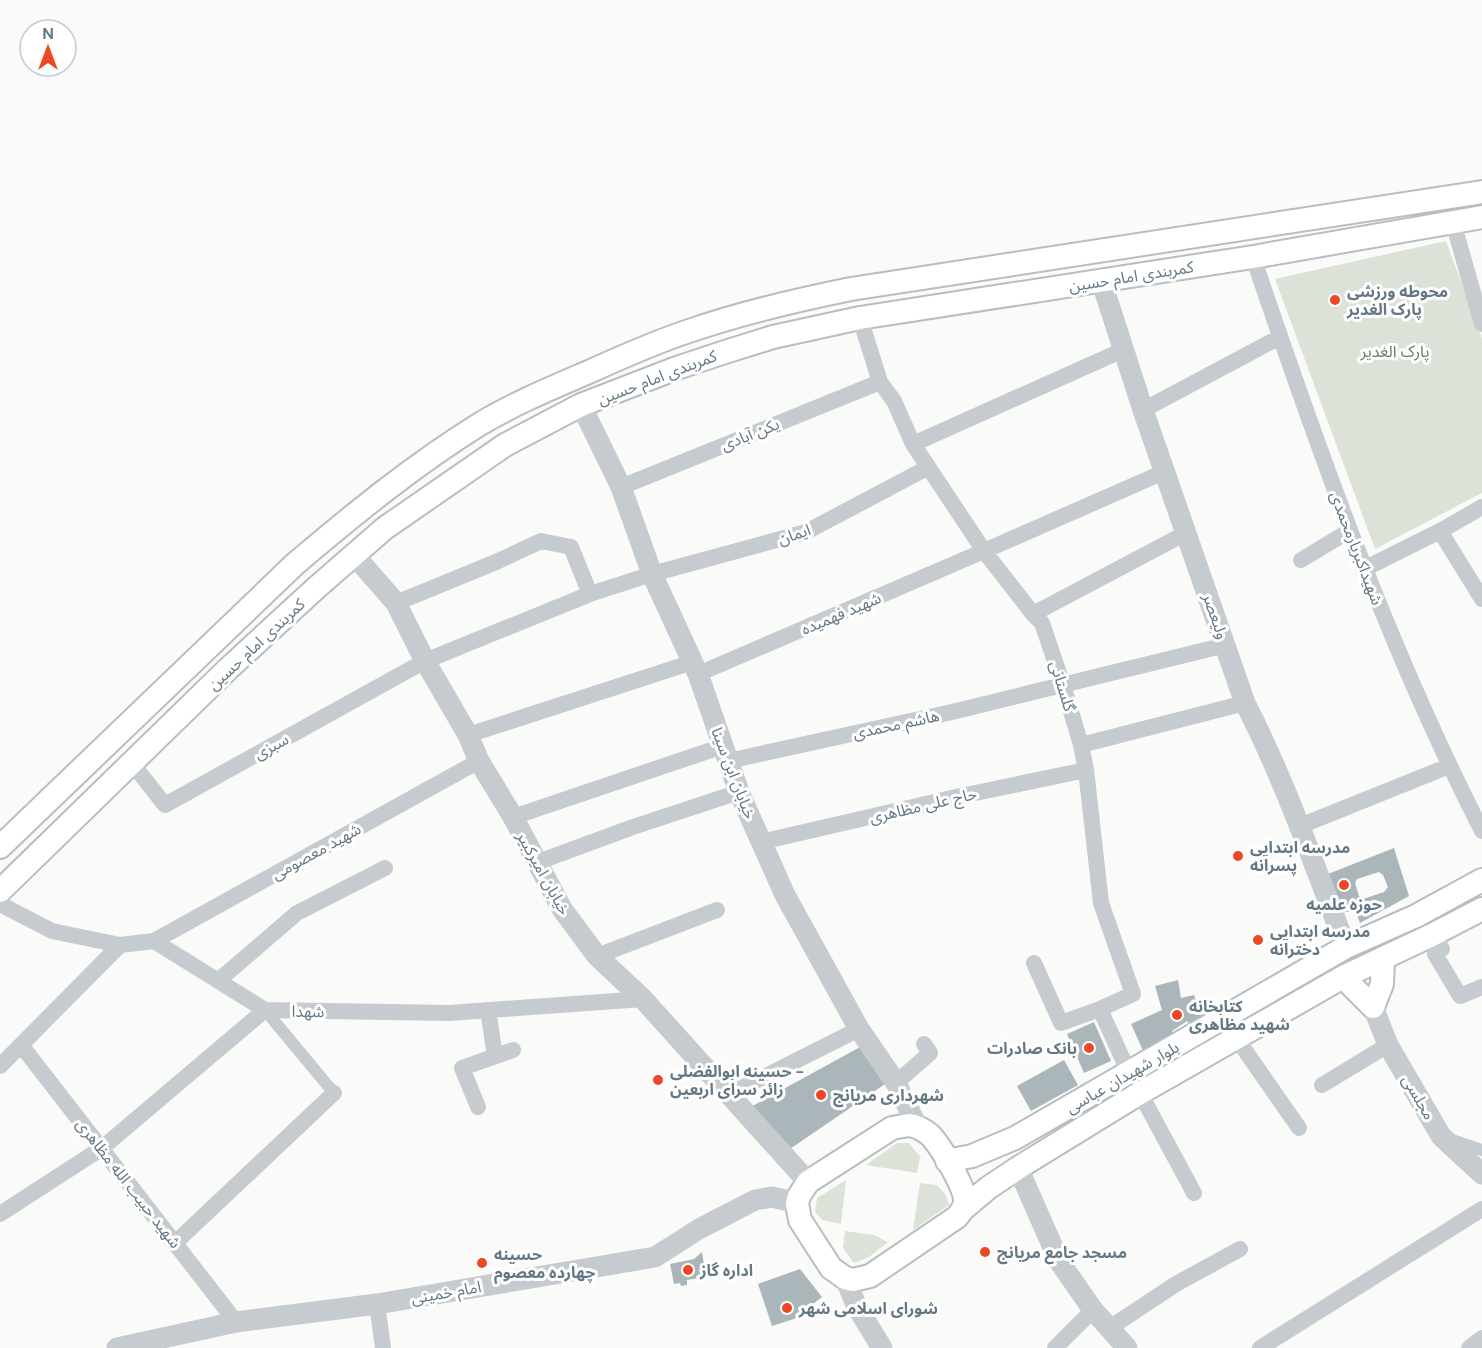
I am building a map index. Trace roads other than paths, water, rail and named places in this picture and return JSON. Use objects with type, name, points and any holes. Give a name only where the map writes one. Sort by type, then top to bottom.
[{"type":"main road","name":"کمربندی امام حسین","points":[[0,847],[295,564],[332,533],[416,466],[482,423],[570,380],[691,330],[799,299],[1482,192]]},
{"type":"main road","name":"کمربندی امام حسین","points":[[0,891],[229,668],[385,528],[505,445],[581,405],[677,368],[773,337],[860,318],[1253,257],[1482,217]]},
{"type":"main road","points":[[570,380],[581,405]]},
{"type":"main road","name":"بلوار شهیدان عباسی","points":[[947,1161],[972,1156],[1015,1138],[1346,947],[1416,916],[1482,880]]},
{"type":"main road","name":"بلوار شهیدان عباسی","points":[[963,1209],[988,1188],[1018,1168],[1140,1093],[1343,977],[1432,936],[1482,909]]},
{"type":"main road","points":[[1343,977],[1373,1007],[1382,984],[1383,959]]},
{"type":"main road","points":[[917,1126],[931,1136],[947,1161],[962,1184],[965,1201],[963,1209],[957,1217],[870,1276],[853,1280],[845,1278],[831,1268],[800,1220],[797,1203],[808,1182],[892,1128],[917,1126]]},
{"type":"street","points":[[1453,222],[1481,318]]},
{"type":"street","name":"شهیداکبریارمحمدی","points":[[1253,257],[1364,569],[1449,766],[1482,831]]},
{"type":"street","name":"ولیعصر","points":[[1101,280],[1143,411],[1245,703],[1265,741],[1346,947]]},
{"type":"street","name":"گلستانی","points":[[860,318],[880,382],[894,401],[913,444],[927,468],[984,551],[1042,623],[1063,685],[1086,770],[1101,903],[1133,994],[1100,1009]]},
{"type":"street","points":[[1143,411],[1280,337]]},
{"type":"street","points":[[913,444],[1123,350]]},
{"type":"street","name":"یکن آبادی","points":[[621,487],[880,382]]},
{"type":"street","name":"خیابان ابن سینا","points":[[581,405],[621,487],[652,574],[695,668],[739,792],[784,896],[859,1029],[896,1083],[917,1126]]},
{"type":"street","name":"ایمان","points":[[425,661],[590,594],[652,574],[806,532],[927,468]]},
{"type":"street","name":"شهید فهمیده","points":[[468,735],[695,668],[984,551],[1164,472]]},
{"type":"street","points":[[1364,569],[1482,507]]},
{"type":"street","points":[[1301,561],[1349,531]]},
{"type":"street","points":[[1440,531],[1482,599]]},
{"type":"street","points":[[1033,614],[1186,533]]},
{"type":"street","points":[[396,603],[541,541],[571,547],[590,594]]},
{"type":"street","name":"خیابان امیرکبیر","points":[[354,555],[396,603],[425,661],[468,735],[479,760],[513,817],[562,909],[597,956],[643,999],[808,1182]]},
{"type":"street","name":"هاشم محمدی","points":[[513,817],[725,753],[952,712],[1226,645]]},
{"type":"street","name":"سبزی","points":[[131,762],[165,805],[425,661]]},
{"type":"street","points":[[1080,744],[1245,703]]},
{"type":"street","name":"شهید معصومی","points":[[154,941],[479,760]]},
{"type":"street","points":[[1300,826],[1449,766]]},
{"type":"street","name":"حاج علی مظاهری","points":[[761,842],[1086,770]]},
{"type":"street","points":[[538,862],[633,827],[739,792]]},
{"type":"street","points":[[219,980],[297,914],[386,868]]},
{"type":"street","points":[[0,904],[52,931],[120,945],[154,941],[265,1010],[334,1093],[175,1243]]},
{"type":"street","points":[[597,956],[717,910]]},
{"type":"street","points":[[1432,936],[1442,949],[1435,954],[1460,996],[1482,987]]},
{"type":"street","points":[[0,1066],[120,945]]},
{"type":"street","points":[[1034,963],[1061,1023],[1100,1009],[1129,1073]]},
{"type":"street","name":"شهدا","points":[[265,1010],[449,1013],[643,999]]},
{"type":"street","name":"مجلسی","points":[[1373,1007],[1388,1044],[1442,1136],[1482,1174]]},
{"type":"street","points":[[0,1214],[102,1148],[265,1010]]},
{"type":"street","points":[[488,1011],[495,1056]]},
{"type":"street","points":[[730,1094],[859,1029]]},
{"type":"street","points":[[1237,1039],[1299,1128]]},
{"type":"street","name":"شهید حبیب الله مظاهری","points":[[21,1044],[236,1322]]},
{"type":"street","points":[[896,1083],[930,1053],[924,1044]]},
{"type":"street","points":[[1322,1084],[1388,1044]]},
{"type":"street","points":[[477,1107],[462,1068],[513,1050]]},
{"type":"street","points":[[1140,1093],[1194,1193]]},
{"type":"street","points":[[1442,1136],[1482,1150]]},
{"type":"street","points":[[1018,1168],[1059,1261],[1093,1310],[1127,1348]]},
{"type":"street","name":"امام خمینی","points":[[117,1348],[236,1322],[377,1304],[655,1257],[699,1229],[755,1200],[772,1197],[797,1203]]},
{"type":"street","points":[[1260,1348],[1482,1209]]},
{"type":"street","points":[[1108,1329],[1176,1284],[1240,1249]]},
{"type":"street","points":[[845,1278],[857,1307],[882,1348]]},
{"type":"street","points":[[377,1304],[383,1348]]},
{"type":"street","points":[[1055,1348],[1093,1310]]},
{"type":"street","points":[[1469,1348],[1482,1338]]},
{"type":"place","name":"محوطه ورزشی پارک الغدیر","points":[[1335,300]]},
{"type":"place","name":"مدرسه ابتدایی پسرانه","points":[[1238,856]]},
{"type":"place","name":"حوزه علمیه","points":[[1344,885]]},
{"type":"place","name":"مدرسه ابتدایی دخترانه","points":[[1258,940]]},
{"type":"place","name":"کتابخانه شهید مظاهری","points":[[1177,1015]]},
{"type":"place","name":"بانک صادرات","points":[[1089,1048]]},
{"type":"place","name":"حسینه ابوالفضلی - زائر سرای اربعین","points":[[658,1080]]},
{"type":"place","name":"شهرداری مریانج","points":[[821,1095]]},
{"type":"place","name":"مسجد جامع مریانج","points":[[985,1252]]},
{"type":"place","name":"حسینه چهارده معصوم","points":[[482,1263]]},
{"type":"place","name":"اداره گاز","points":[[688,1270]]},
{"type":"place","name":"شورای اسلامی شهر","points":[[787,1308]]},
{"type":"park label","name":"پارک الغدیر","points":[[1395,351]]}]
